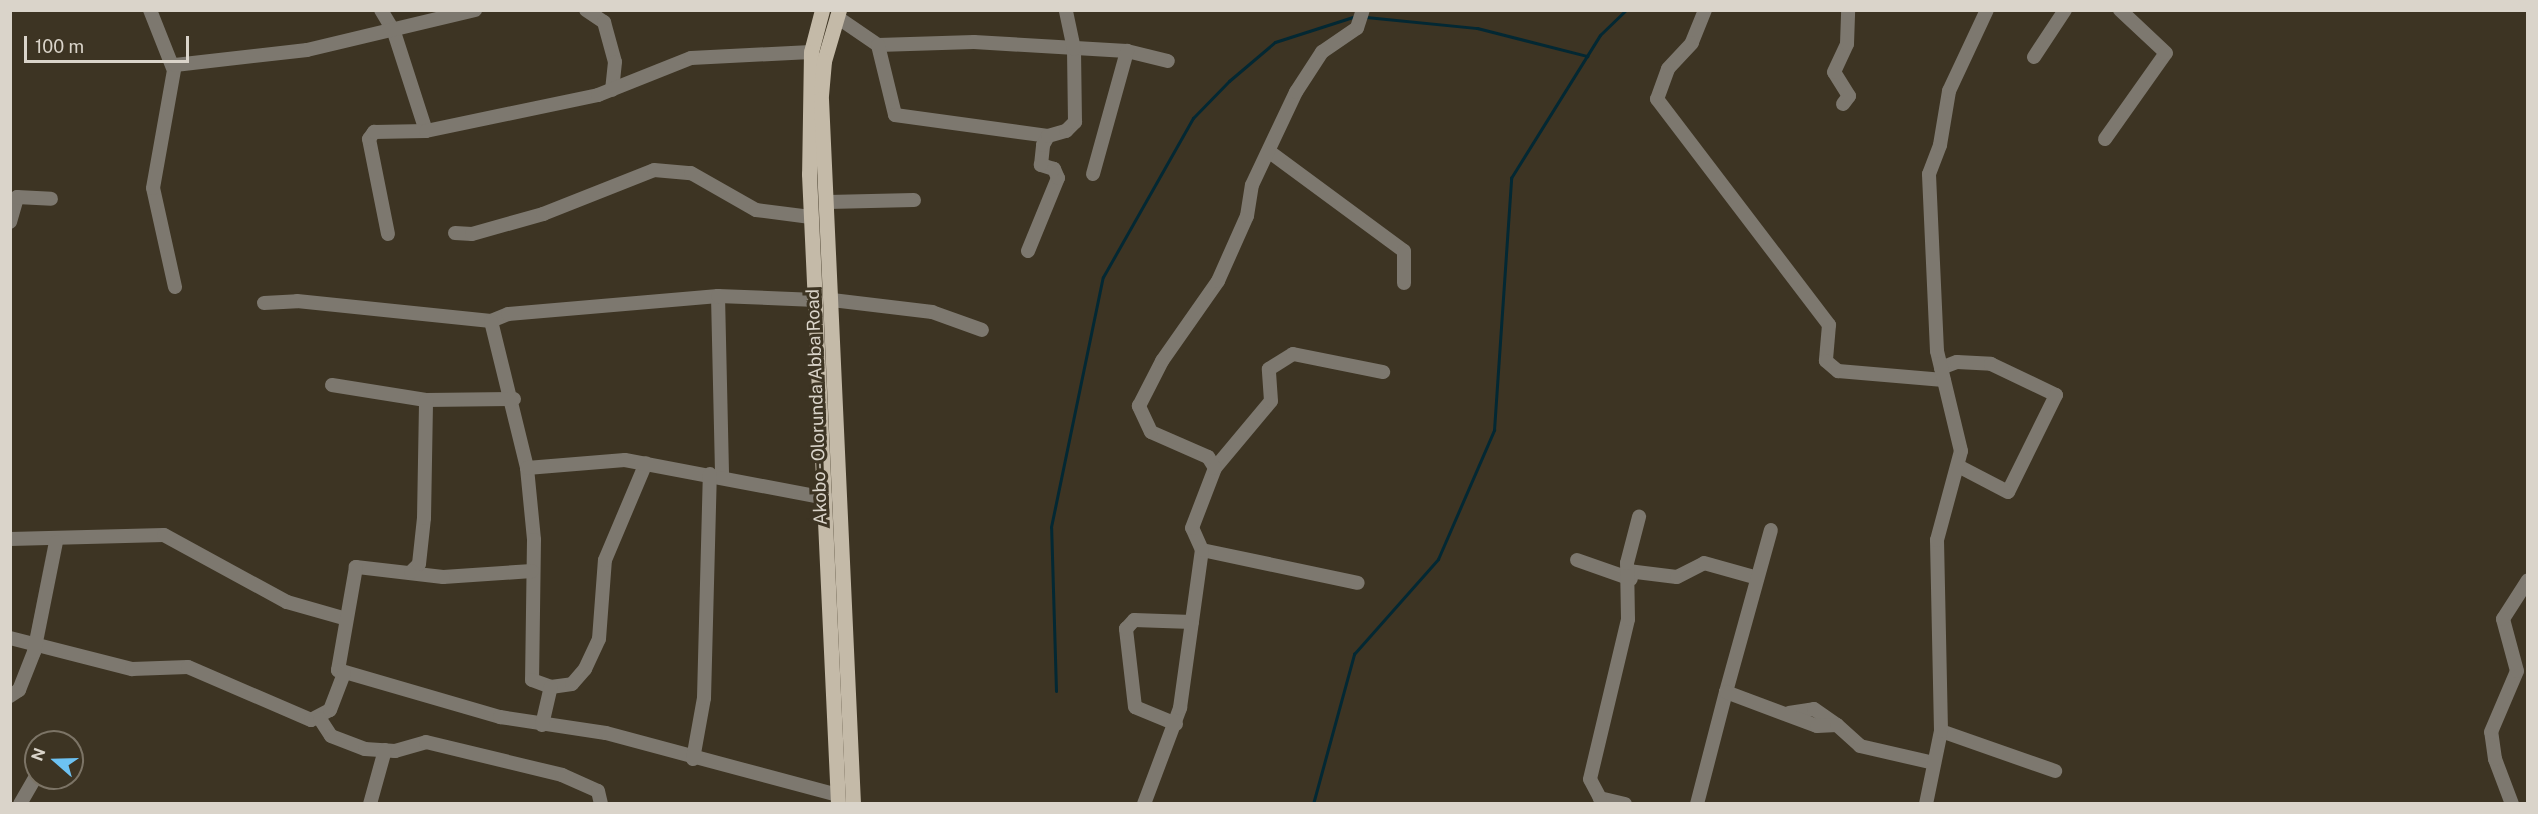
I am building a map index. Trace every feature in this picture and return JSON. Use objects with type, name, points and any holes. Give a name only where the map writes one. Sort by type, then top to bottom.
[{"type":"main road","name":"Akobo - Olorunda Abba Road","points":[[822,10],[811,52],[809,174],[826,498],[838,799]]},
{"type":"main road","name":"Akobo - Olorunda Abba Road","points":[[838,14],[824,61],[821,99],[828,202],[853,804]]},
{"type":"main road","points":[[809,174],[826,173]]},
{"type":"street","points":[[150,10],[173,68],[153,188],[176,287]]},
{"type":"street","points":[[381,10],[394,32],[426,131]]},
{"type":"street","points":[[173,68],[179,62],[307,50],[394,32],[475,10]]},
{"type":"street","points":[[586,10],[604,22],[615,63],[612,90]]},
{"type":"street","points":[[838,14],[878,45],[895,115],[1048,136],[1066,131],[1075,122],[1074,49],[1066,10]]},
{"type":"street","points":[[1705,10],[1692,43],[1668,69],[1657,99],[1828,325],[1826,361],[1838,371],[1942,374],[1957,362],[1991,364],[2056,395],[2008,492],[1958,466]]},
{"type":"street","points":[[1843,104],[1849,96],[1834,72],[1847,44],[1848,10]]},
{"type":"street","points":[[1926,804],[1941,732],[1937,540],[1961,451],[1942,374],[1929,174],[1940,145],[1949,91],[1987,10]]},
{"type":"street","points":[[2034,57],[2065,10]]},
{"type":"street","points":[[2105,139],[2166,53],[2120,10]]},
{"type":"street","points":[[1215,468],[1208,458],[1151,432],[1139,406],[1162,361],[1218,281],[1247,216],[1252,186],[1271,153],[1310,68],[1363,14]]},
{"type":"street","points":[[878,45],[974,42],[1126,51],[1168,61]]},
{"type":"street","points":[[1093,174],[1126,51]]},
{"type":"street","points":[[388,234],[369,139],[374,132],[426,131],[612,90],[691,58],[811,52]]},
{"type":"street","points":[[1028,251],[1058,178],[1039,160],[1048,136]]},
{"type":"street","points":[[1271,153],[1404,251],[1404,283]]},
{"type":"street","points":[[455,233],[472,234],[543,214],[654,170],[691,173],[756,210],[811,217]]},
{"type":"street","points":[[10,222],[12,200],[24,195],[51,199]]},
{"type":"street","points":[[828,202],[914,200]]},
{"type":"street","points":[[693,759],[704,698],[716,475],[718,296]]},
{"type":"street","points":[[264,303],[297,301],[491,321],[508,314],[718,296],[816,300]]},
{"type":"street","points":[[832,300],[932,312],[982,330]]},
{"type":"street","points":[[491,321],[514,399],[527,468],[532,571],[532,680],[551,687],[572,684],[599,639],[605,560],[646,463]]},
{"type":"street","points":[[1144,804],[1176,724],[1202,550],[1192,528],[1215,468],[1271,401],[1269,369],[1293,354],[1383,372]]},
{"type":"street","points":[[332,385],[426,400],[514,399]]},
{"type":"street","points":[[419,570],[426,400]]},
{"type":"street","points":[[527,468],[588,460],[646,463],[826,498]]},
{"type":"street","points":[[1624,804],[1600,798],[1590,779],[1628,620],[1629,575],[1639,517]]},
{"type":"street","points":[[1696,804],[1754,577],[1771,530]]},
{"type":"street","points":[[10,539],[56,542],[164,535],[287,602],[343,618]]},
{"type":"street","points":[[10,696],[19,690],[36,643],[56,542]]},
{"type":"street","points":[[1202,550],[1358,583]]},
{"type":"street","points":[[1577,560],[1629,575],[1677,577],[1704,563],[1754,577]]},
{"type":"street","points":[[532,571],[505,577],[356,567],[343,618],[336,664],[344,674],[542,725],[606,733],[838,799]]},
{"type":"street","points":[[2512,804],[2495,759],[2491,732],[2517,671],[2503,618],[2528,580]]},
{"type":"street","points":[[1176,724],[1135,707],[1126,629],[1134,620],[1192,622]]},
{"type":"street","points":[[10,638],[132,669],[188,668],[300,717],[320,719],[342,742],[385,750],[426,742],[511,760],[587,784],[598,791],[601,804]]},
{"type":"street","points":[[320,719],[330,710],[344,674]]},
{"type":"street","points":[[542,725],[551,687]]},
{"type":"street","points":[[1726,692],[1789,713],[1817,726],[1837,725],[1860,746],[1934,763]]},
{"type":"street","points":[[1941,732],[2055,771]]},
{"type":"street","points":[[370,804],[385,750]]},
{"type":"street","points":[[20,804],[28,790]]},
{"type":"waterway","points":[[1313,804],[1354,654],[1438,559],[1494,430],[1511,178],[1600,35],[1626,10]]},
{"type":"waterway","points":[[1056,691],[1051,527],[1103,277],[1193,118],[1229,81],[1275,42],[1356,16]]},
{"type":"waterway","points":[[1366,17],[1477,28],[1587,56]]}]
